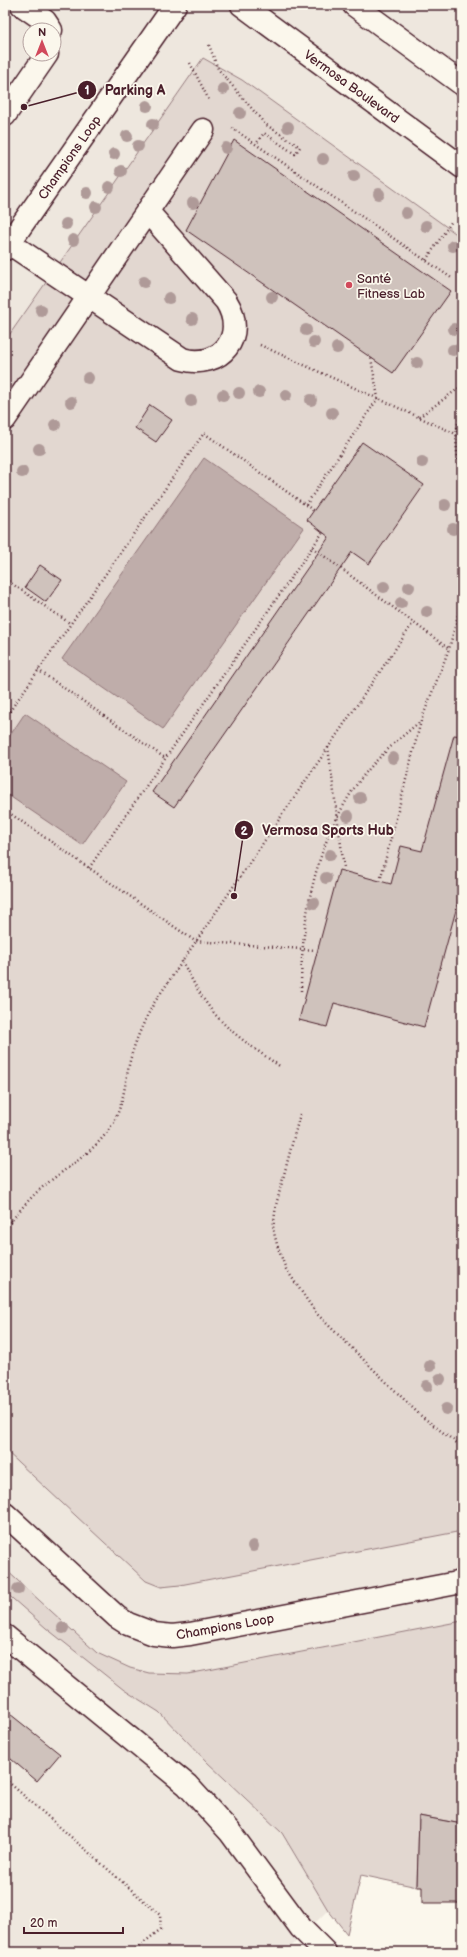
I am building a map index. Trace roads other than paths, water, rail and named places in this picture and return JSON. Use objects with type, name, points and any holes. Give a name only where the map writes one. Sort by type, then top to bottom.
[{"type":"street","points":[[22,5],[46,22]]},
{"type":"street","name":"Champions Loop","points":[[7,246],[175,5]]},
{"type":"street","name":"Vermosa Boulevard","points":[[242,5],[462,167]]},
{"type":"street","points":[[354,5],[462,84]]},
{"type":"street","points":[[5,114],[41,62]]},
{"type":"street","points":[[5,420],[203,130]]},
{"type":"street","points":[[7,246],[89,297],[182,359],[192,362],[203,362],[221,353],[230,345],[234,334],[235,322],[232,310],[226,301],[148,212]]},
{"type":"street","name":"Champions Loop","points":[[5,1514],[117,1617],[140,1630],[154,1634],[172,1636],[190,1634],[462,1582]]},
{"type":"street","points":[[5,1636],[187,1786],[230,1832],[301,1928],[325,1952]]},
{"type":"place","name":"Parking A","points":[[24,107]]},
{"type":"place","name":"Santé Fitness Lab","points":[[349,285]]},
{"type":"place","name":"Vermosa Sports Hub","points":[[234,896]]}]
